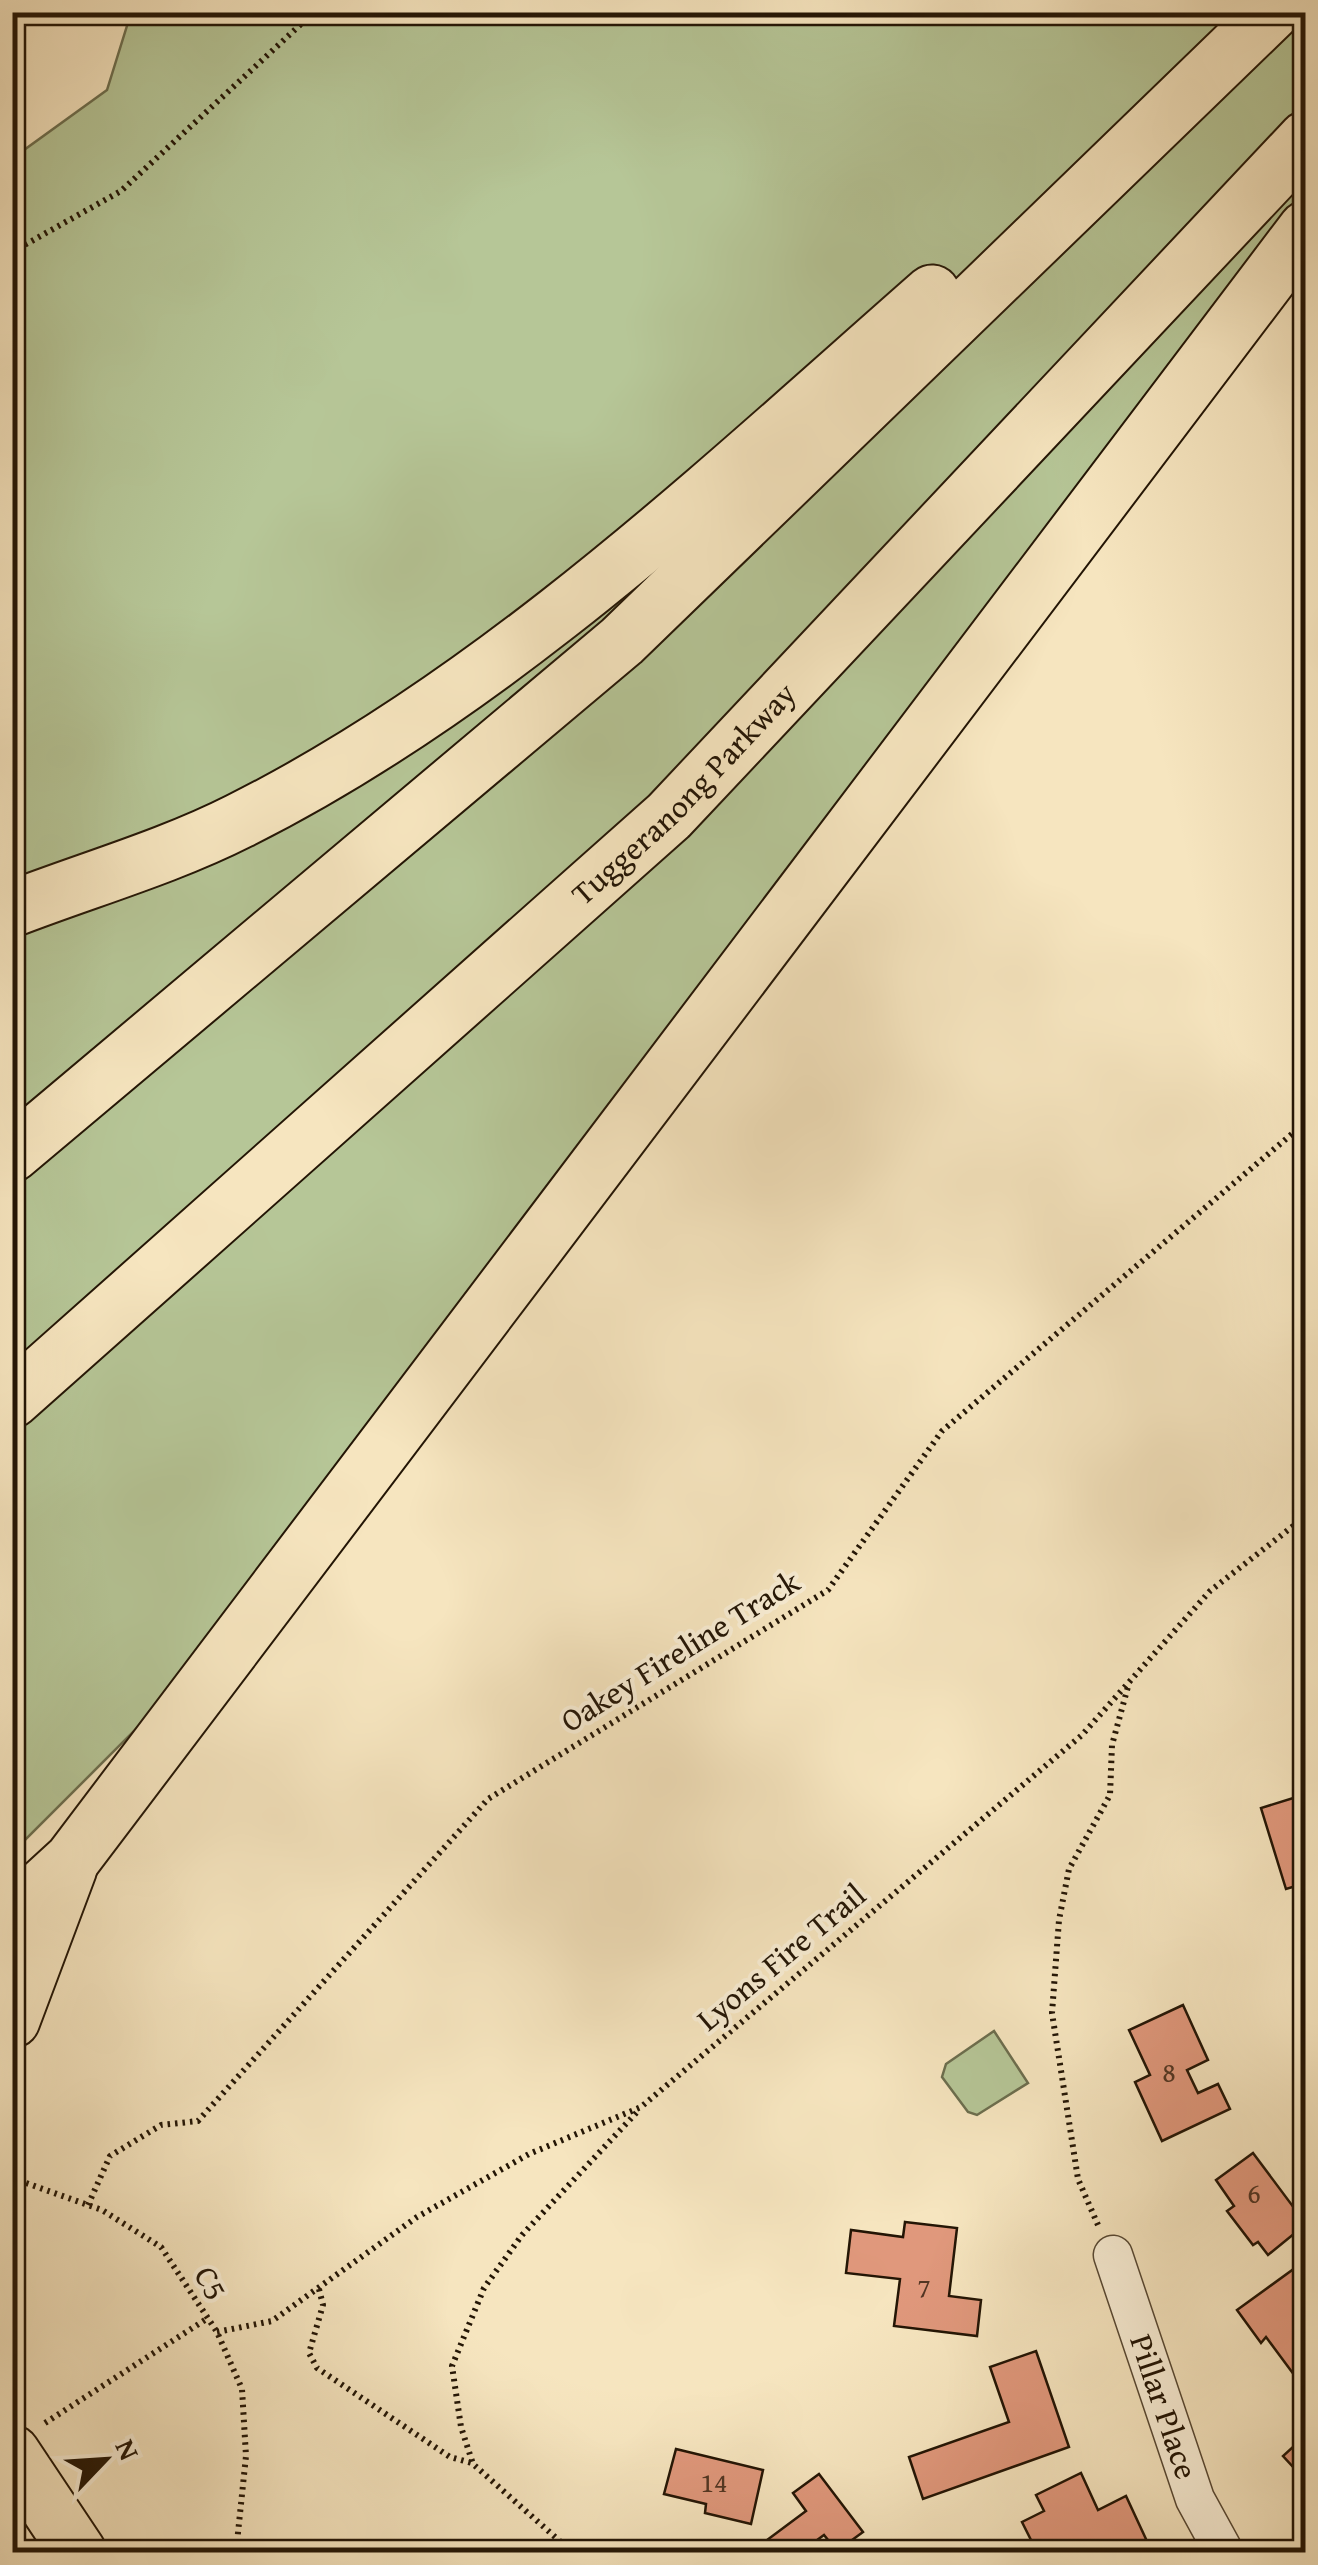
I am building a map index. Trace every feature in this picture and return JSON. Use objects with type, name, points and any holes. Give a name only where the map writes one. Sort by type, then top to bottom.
[{"type":"main road","points":[[12,909],[237,822],[444,702],[760,444],[1250,12]]},
{"type":"main road","points":[[12,1154],[622,641],[1272,12]]},
{"type":"main road","name":"Tuggeranong Parkway","points":[[12,1400],[668,816],[1306,139]]},
{"type":"main road","points":[[12,1915],[72,1860],[1306,229]]},
{"type":"main road","points":[[12,2020],[72,1860]]},
{"type":"main road","points":[[28,2439],[78,2552]]},
{"type":"street","name":"Pillar Place","points":[[1112,2255],[1196,2499],[1224,2552]]},
{"type":"path","points":[[12,252],[120,191],[314,12]]},
{"type":"path","name":"Oakey Fireline Track","points":[[88,2205],[110,2156],[161,2125],[198,2121],[488,1799],[828,1590],[942,1431],[1306,1122]]},
{"type":"path","name":"Lyons Fire Trail","points":[[217,2332],[272,2321],[417,2217],[513,2163],[641,2108],[1082,1735],[1210,1591],[1306,1516]]},
{"type":"path","points":[[1112,2255],[1078,2179],[1052,2013],[1059,1920],[1069,1870],[1110,1795],[1112,1745],[1129,1682]]},
{"type":"path","points":[[473,2464],[461,2427],[452,2366],[484,2288],[522,2235],[641,2108]]},
{"type":"path","name":"C5","points":[[12,2178],[88,2205],[160,2247],[208,2318],[28,2439]]},
{"type":"path","points":[[319,2288],[323,2305],[308,2353],[317,2368],[450,2457],[473,2464],[572,2552]]},
{"type":"path","points":[[208,2318],[242,2388],[246,2456],[236,2552]]},
{"type":"green space","points":[[131,13],[1305,13],[1305,216],[250,1615],[13,1852],[13,158],[107,90]]},
{"type":"green space","points":[[994,2031],[1028,2083],[977,2115],[968,2112],[942,2077],[946,2064]]},
{"type":"building","points":[[1303,1795],[1306,1883],[1286,1889],[1261,1808]]},
{"type":"building","points":[[1183,2005],[1208,2060],[1187,2070],[1198,2093],[1218,2084],[1230,2109],[1162,2141],[1135,2082],[1150,2075],[1129,2030]]},
{"type":"building","points":[[1253,2153],[1306,2224],[1268,2255],[1258,2242],[1253,2245],[1227,2211],[1234,2206],[1216,2180]]},
{"type":"building","points":[[905,2222],[957,2228],[949,2296],[981,2300],[977,2336],[894,2326],[900,2279],[846,2273],[851,2230],[903,2237]]},
{"type":"building","points":[[1306,2260],[1306,2391],[1266,2337],[1261,2343],[1237,2310]]},
{"type":"building","points":[[1036,2351],[1069,2447],[923,2499],[909,2457],[1009,2422],[990,2367]]},
{"type":"building","points":[[1306,2435],[1306,2481],[1283,2456]]},
{"type":"building","points":[[676,2449],[763,2470],[751,2524],[705,2513],[706,2504],[664,2494]]},
{"type":"building","points":[[1081,2473],[1098,2510],[1126,2496],[1152,2552],[1037,2552],[1022,2522],[1044,2511],[1036,2495]]},
{"type":"building","points":[[819,2474],[863,2532],[837,2551],[824,2535],[813,2543],[820,2552],[751,2552],[806,2511],[793,2493]]}]
